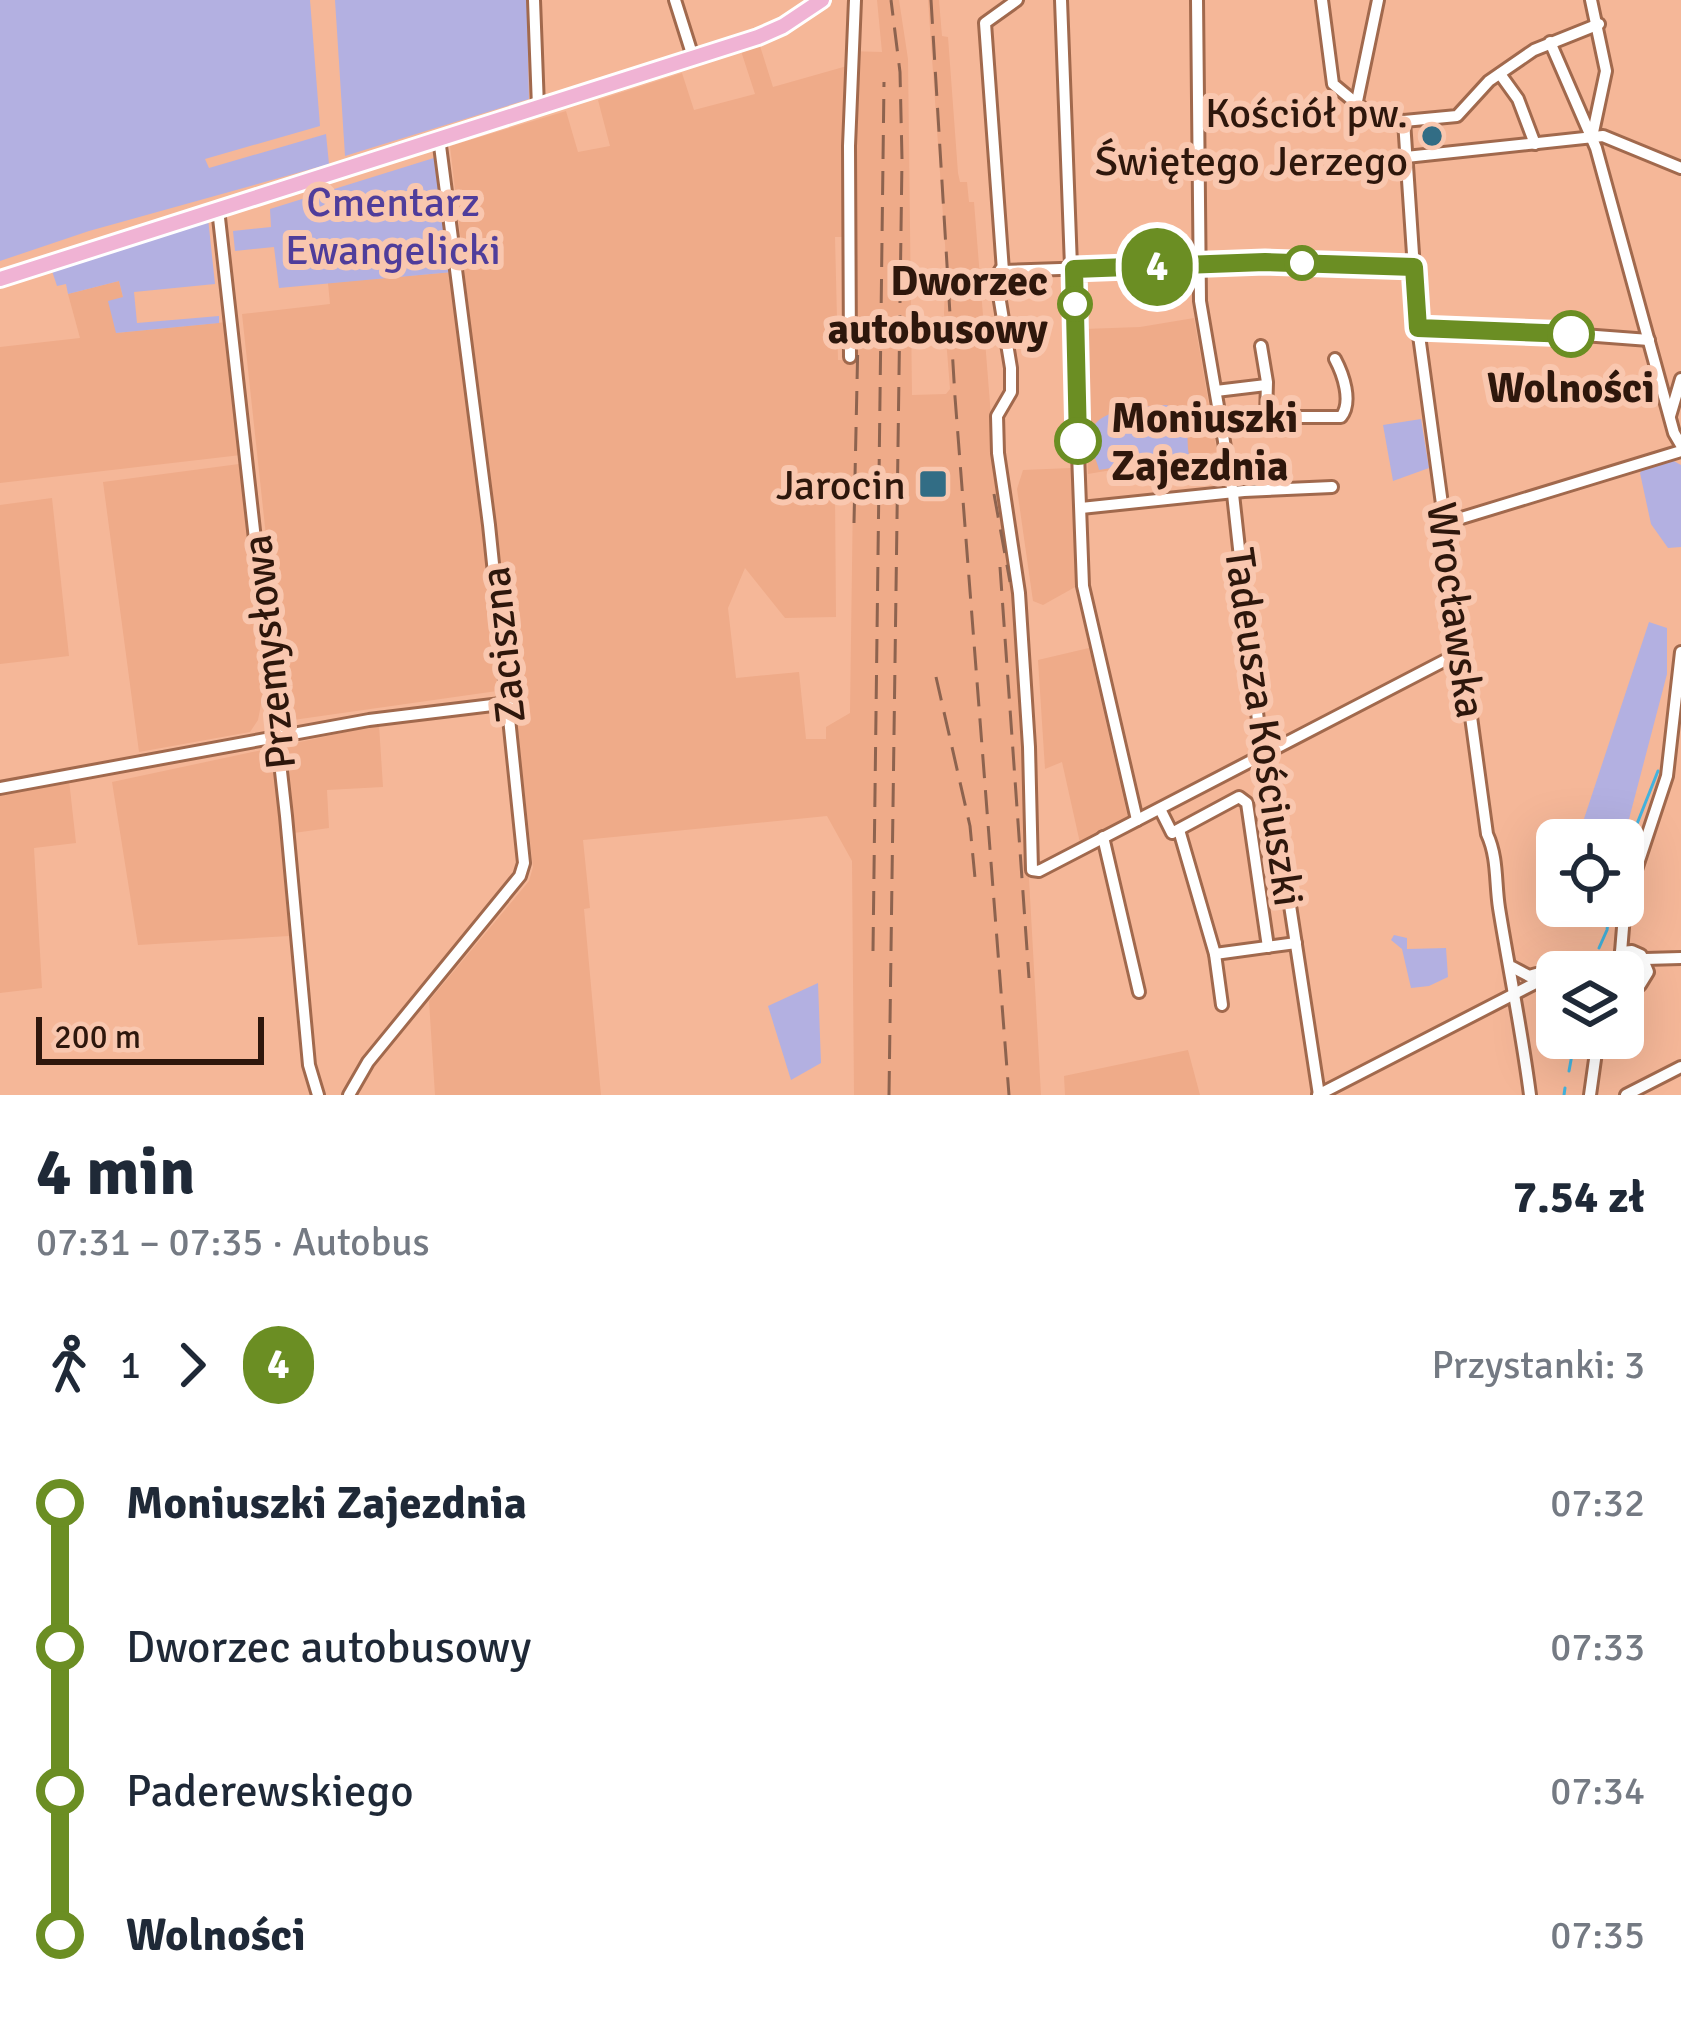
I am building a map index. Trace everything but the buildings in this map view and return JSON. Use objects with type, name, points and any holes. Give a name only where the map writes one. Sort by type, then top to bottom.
[{"type":"main road","points":[[0,279],[766,34],[820,1]]},
{"type":"street","points":[[534,0],[538,107]]},
{"type":"street","points":[[675,0],[694,57]]},
{"type":"street","points":[[850,357],[849,146],[855,0]]},
{"type":"street","points":[[1017,0],[985,23],[1001,269],[996,277],[1009,346],[1011,392],[997,416],[998,453],[1019,593],[1032,870],[1039,871],[1463,651]]},
{"type":"street","points":[[1061,0],[1087,604],[1137,820]]},
{"type":"street","name":"Tadeusza Kościuszki","points":[[1197,0],[1200,301],[1233,494],[1265,753],[1319,1095]]},
{"type":"street","points":[[1322,0],[1331,80],[1374,118],[1404,121],[1457,116],[1494,78],[1550,42],[1599,24]]},
{"type":"street","points":[[1356,106],[1378,0]]},
{"type":"street","points":[[1591,0],[1606,71],[1592,137]]},
{"type":"street","points":[[1445,523],[1681,448],[1592,137],[1550,42]]},
{"type":"street","points":[[1494,78],[1517,100],[1535,144]]},
{"type":"street","name":"Wrocławska","points":[[1404,121],[1418,328],[1487,834],[1494,850],[1495,883],[1530,1095]]},
{"type":"street","points":[[1406,157],[1603,136],[1681,168]]},
{"type":"street","name":"Zaciszna","points":[[349,1095],[368,1062],[520,876],[524,850],[440,138]]},
{"type":"street","name":"Przemysłowa","points":[[218,209],[278,738],[309,1064],[318,1095]]},
{"type":"street","points":[[1001,269],[1265,262],[1414,267]]},
{"type":"street","points":[[1418,328],[1648,340]]},
{"type":"street","points":[[1261,346],[1266,417]]},
{"type":"street","points":[[1221,423],[1344,415],[1347,399],[1335,358]]},
{"type":"street","points":[[1670,416],[1681,379]]},
{"type":"street","points":[[1216,391],[1267,385]]},
{"type":"street","points":[[1081,508],[1332,487]]},
{"type":"street","points":[[1626,951],[1622,921],[1667,776],[1681,652]]},
{"type":"street","points":[[0,788],[369,720],[509,703]]},
{"type":"street","points":[[1160,809],[1172,833],[1239,797],[1247,803],[1268,947]]},
{"type":"street","points":[[1178,830],[1215,954],[1222,1005]]},
{"type":"street","points":[[1103,837],[1139,992]]},
{"type":"street","points":[[1215,954],[1296,943]]},
{"type":"street","points":[[1644,972],[1646,965],[1677,958]]},
{"type":"street","points":[[1512,967],[1529,976],[1536,974]]},
{"type":"street","points":[[1319,1095],[1536,982]]},
{"type":"street","points":[[1590,1095],[1595,1059]]},
{"type":"street","points":[[1626,1095],[1681,1067]]},
{"type":"shaded area","points":[[877,0],[899,0],[908,59],[912,395],[946,394],[950,389],[944,313],[946,259],[928,0],[939,0],[942,36],[948,37],[958,173],[960,182],[967,182],[969,202],[974,202],[994,454],[1013,590],[1041,1095],[854,1095],[852,861],[827,816],[583,840],[590,908],[584,909],[601,1095],[435,1095],[429,1001],[529,881],[533,867],[450,146],[566,111],[578,152],[610,146],[598,100],[682,73],[694,110],[755,94],[741,51],[760,46],[773,87],[847,66],[848,51],[882,52]],"holes":[[[835,237],[852,237],[855,360],[838,360]],[[835,493],[853,493],[850,713],[826,727],[826,739],[806,739],[799,672],[736,678],[728,608],[745,568],[785,618],[836,617]]]},
{"type":"shaded area","points":[[453,272],[504,690],[286,721],[242,314],[330,304],[328,283]]},
{"type":"shaded area","points":[[119,281],[123,297],[116,333],[227,322],[241,455],[0,483],[0,347],[80,338],[68,294]]},
{"type":"shaded area","points":[[1194,318],[1217,452],[1088,474],[1084,329]]},
{"type":"shaded area","points":[[239,464],[264,689],[258,720],[250,732],[139,752],[103,482]]},
{"type":"shaded area","points":[[1071,468],[1077,586],[1043,605],[1033,601],[1017,489],[1023,470]]},
{"type":"shaded area","points":[[52,498],[69,656],[0,664],[0,505]]},
{"type":"shaded area","points":[[1089,648],[1128,818],[1080,843],[1062,762],[1045,769],[1038,660]]},
{"type":"shaded area","points":[[379,725],[383,787],[327,790],[329,828],[280,835],[289,936],[138,945],[112,782]]},
{"type":"shaded area","points":[[69,780],[76,843],[34,848],[42,988],[0,993],[0,793]]},
{"type":"shaded area","points":[[1188,1050],[1200,1095],[1065,1095],[1064,1076]]},
{"type":"green space","points":[[0,0],[310,0],[320,126],[205,159],[209,168],[326,134],[329,164],[89,231],[0,261]]},
{"type":"green space","points":[[335,0],[527,0],[529,99],[345,156]]},
{"type":"green space","name":"Cmentarz Ewangelicki","points":[[437,157],[453,272],[279,288],[274,247],[235,251],[233,231],[271,227],[270,209]]},
{"type":"green space","points":[[208,218],[215,284],[134,292],[137,323],[219,316],[219,323],[116,333],[108,301],[123,297],[119,281],[68,294],[66,284],[57,286],[51,268]]},
{"type":"green space","points":[[1166,405],[1185,419],[1189,455],[1099,470],[1090,441],[1098,421],[1131,408]]},
{"type":"green space","points":[[1421,419],[1429,468],[1393,481],[1383,425]]},
{"type":"green space","points":[[1672,460],[1681,465],[1681,547],[1668,548],[1651,524],[1640,473],[1645,466]]},
{"type":"green space","points":[[1649,622],[1667,628],[1667,674],[1629,819],[1584,819]]},
{"type":"green space","points":[[1394,935],[1407,938],[1407,949],[1446,948],[1448,977],[1411,988],[1402,949],[1391,940]]},
{"type":"green space","points":[[818,983],[821,1063],[791,1080],[768,1006]]},
{"type":"waterway","points":[[1639,819],[1658,771]]},
{"type":"waterway","points":[[1599,948],[1607,927]]},
{"type":"waterway","points":[[1569,1071],[1571,1059]]},
{"type":"waterway","points":[[1564,1095],[1565,1088]]},
{"type":"railway","points":[[889,1095],[902,159],[900,72],[891,0]]},
{"type":"railway","points":[[931,0],[955,397],[1009,1095]]},
{"type":"railway","points":[[873,951],[884,82]]},
{"type":"railway","points":[[854,523],[858,337]]},
{"type":"railway","points":[[994,494],[1010,582]]},
{"type":"railway","points":[[1000,567],[1029,978]]},
{"type":"railway","points":[[936,677],[970,826],[975,878]]},
{"type":"bus line","name":"4","points":[[1078,441],[1074,269],[1265,262],[1414,267],[1418,328],[1571,334]]},
{"type":"place","name":"Kościół pw. Świętego Jerzego","points":[[1432,136]]},
{"type":"place","name":"Dworzec autobusowy","points":[[1075,304]]},
{"type":"place","name":"Wolności","points":[[1571,334]]},
{"type":"place","name":"Moniuszki Zajezdnia","points":[[1078,441]]},
{"type":"place","name":"Jarocin","points":[[933,484]]}]
